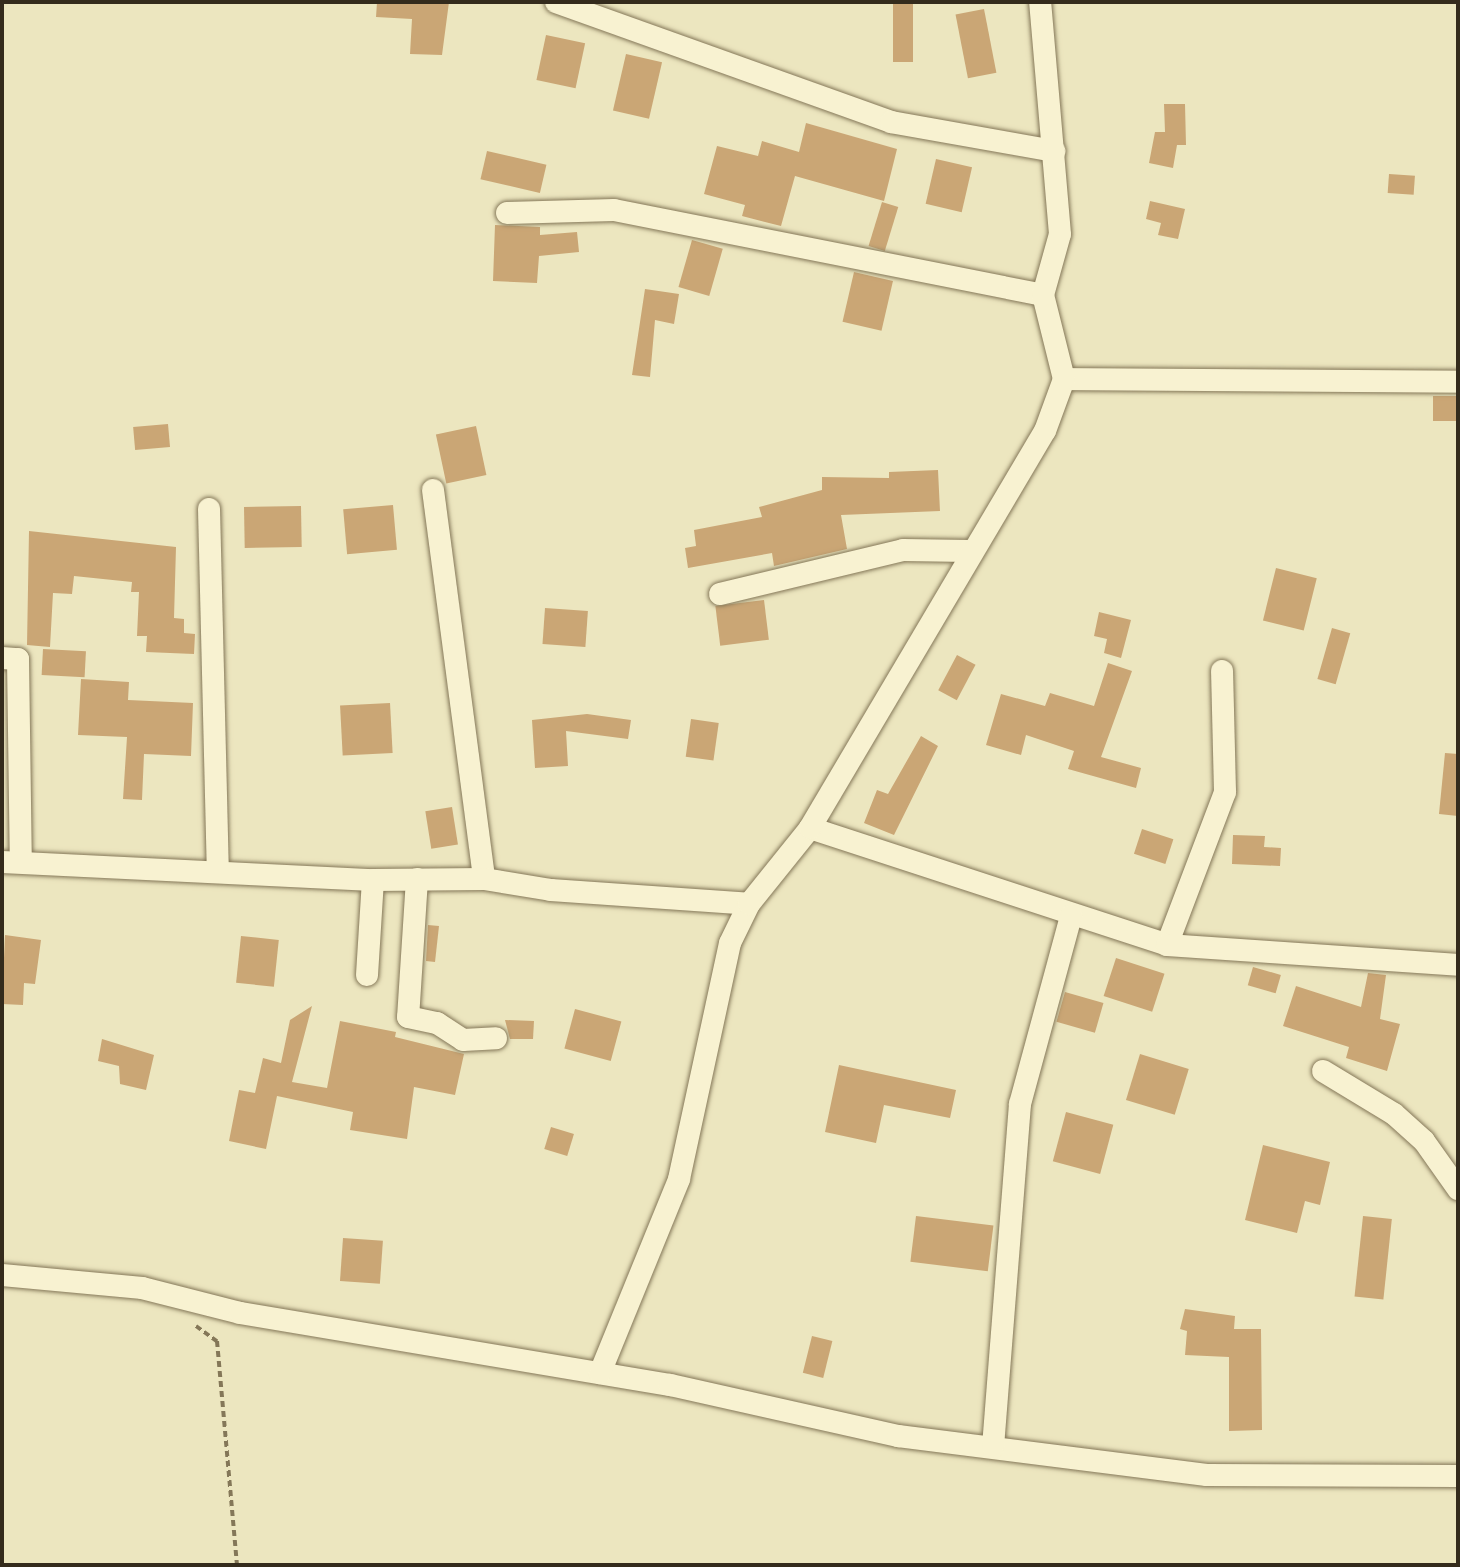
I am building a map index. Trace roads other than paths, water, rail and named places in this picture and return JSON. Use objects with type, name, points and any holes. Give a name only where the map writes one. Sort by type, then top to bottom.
[{"type":"street","points":[[556,2],[891,122],[1054,151]]},
{"type":"street","points":[[600,1373],[679,1179],[720,974],[749,904],[810,828],[970,551],[1045,431],[1064,379],[1043,295],[1060,234],[1040,2]]},
{"type":"street","points":[[507,213],[614,210],[1043,295]]},
{"type":"street","points":[[1064,379],[1458,382]]},
{"type":"street","points":[[433,490],[484,879]]},
{"type":"street","points":[[209,509],[218,871]]},
{"type":"street","points":[[720,594],[903,550],[970,551]]},
{"type":"street","points":[[2,658],[18,659],[11,862],[373,880],[484,879],[551,890],[749,904]]},
{"type":"street","points":[[1167,945],[1225,792],[1222,671]]},
{"type":"street","points":[[810,828],[1167,945],[1458,965]]},
{"type":"street","points":[[417,879],[408,1017],[437,1023],[463,1040],[496,1038]]},
{"type":"street","points":[[367,975],[373,880]]},
{"type":"street","points":[[993,1447],[1020,1104],[1071,916]]},
{"type":"street","points":[[1323,1071],[1394,1114],[1424,1141],[1458,1189]]},
{"type":"street","points":[[2,1275],[142,1288],[240,1313],[600,1373],[898,1436],[1207,1475],[1458,1476]]}]
